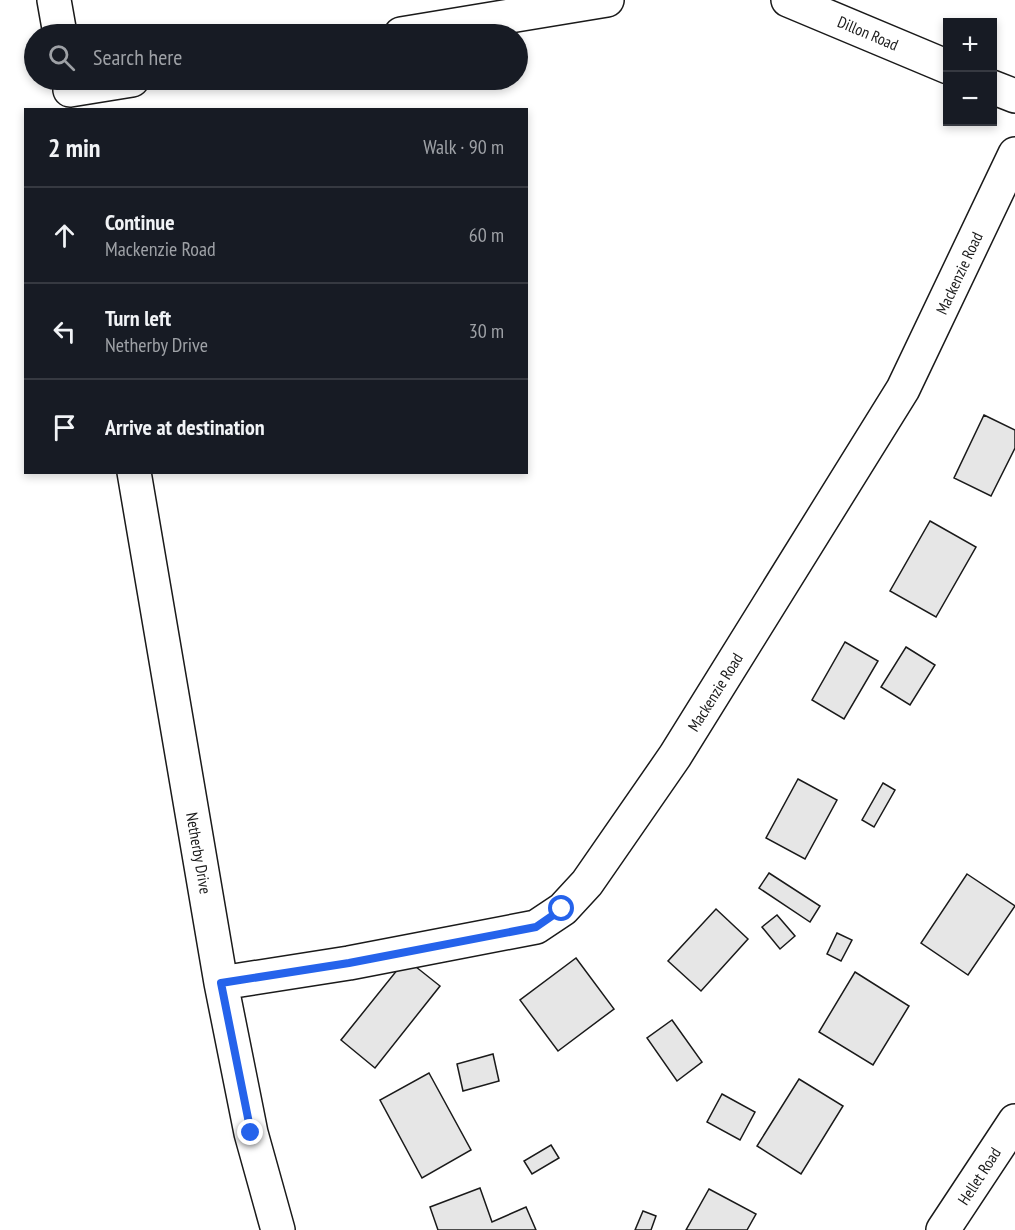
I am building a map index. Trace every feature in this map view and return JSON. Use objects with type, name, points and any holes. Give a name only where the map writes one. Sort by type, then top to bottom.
[{"type":"street","points":[[54,0],[58,24]]},
{"type":"street","points":[[462,24],[607,0]]},
{"type":"street","name":"Dillon Road","points":[[788,0],[943,65]]},
{"type":"street","points":[[997,89],[1015,96]]},
{"type":"street","name":"Mackenzie Road","points":[[221,983],[349,963],[536,927],[562,909],[587,883],[675,756],[903,389],[1015,154]]},
{"type":"street","name":"Netherby Drive","points":[[134,474],[221,983],[251,1133],[278,1230]]},
{"type":"street","name":"Hellet Road","points":[[947,1228],[1015,1121]]},
{"type":"building","points":[[984,415],[1015,430],[1015,448],[991,496],[954,478]]},
{"type":"building","points":[[930,521],[976,547],[936,617],[890,591]]},
{"type":"building","points":[[845,642],[878,661],[844,719],[812,700]]},
{"type":"building","points":[[906,647],[935,665],[910,705],[881,687]]},
{"type":"building","points":[[798,779],[837,800],[805,859],[766,838]]},
{"type":"building","points":[[883,783],[895,790],[874,827],[862,820]]},
{"type":"building","points":[[769,873],[820,906],[810,922],[759,888]]},
{"type":"building","points":[[967,874],[1015,906],[968,975],[921,943]]},
{"type":"building","points":[[716,909],[748,939],[701,991],[668,961]]},
{"type":"building","points":[[777,915],[795,936],[780,949],[762,927]]},
{"type":"building","points":[[837,933],[852,940],[841,961],[827,954]]},
{"type":"building","points":[[576,958],[614,1009],[558,1051],[520,1000]]},
{"type":"building","points":[[406,959],[440,986],[375,1068],[341,1040]]},
{"type":"building","points":[[855,972],[909,1006],[873,1065],[819,1032]]},
{"type":"building","points":[[672,1020],[702,1062],[677,1081],[647,1038]]},
{"type":"building","points":[[493,1054],[499,1081],[463,1091],[457,1064]]},
{"type":"building","points":[[429,1073],[471,1150],[422,1178],[380,1100]]},
{"type":"building","points":[[799,1079],[843,1106],[801,1174],[757,1146]]},
{"type":"building","points":[[722,1094],[755,1112],[740,1140],[707,1122]]},
{"type":"building","points":[[551,1145],[559,1158],[532,1174],[524,1161]]},
{"type":"building","points":[[480,1188],[492,1222],[526,1207],[536,1230],[438,1230],[430,1207]]},
{"type":"building","points":[[709,1189],[756,1214],[747,1230],[686,1230]]},
{"type":"building","points":[[643,1211],[656,1216],[651,1230],[635,1230]]},
{"type":"route","points":[[251,1133],[221,983],[349,963],[536,927],[562,909]]}]
